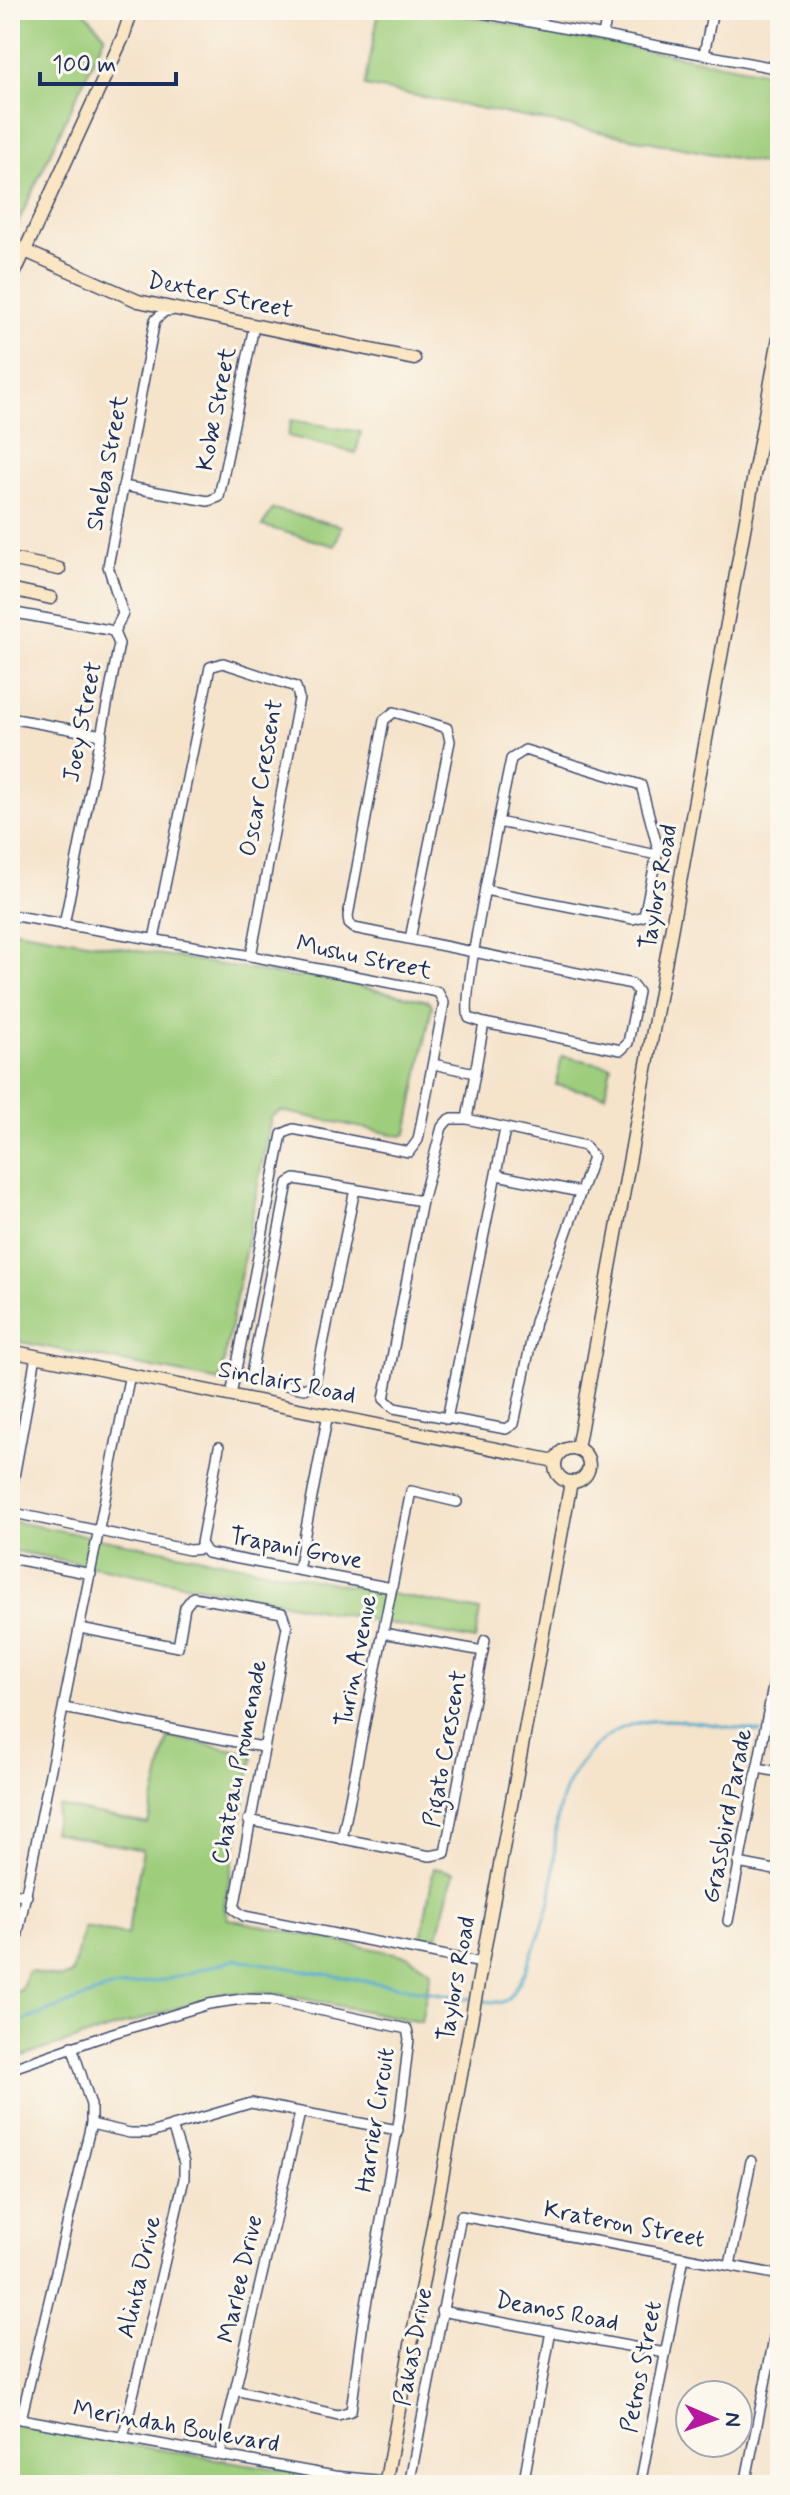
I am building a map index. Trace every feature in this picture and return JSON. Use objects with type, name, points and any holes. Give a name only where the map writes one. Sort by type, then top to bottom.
[{"type":"street","points":[[10,283],[123,37],[132,10]]},
{"type":"street","points":[[466,10],[500,13],[780,69]]},
{"type":"street","points":[[603,35],[608,10]]},
{"type":"street","points":[[704,54],[713,10]]},
{"type":"street","name":"Dexter Street","points":[[25,251],[138,301],[174,311],[414,359]]},
{"type":"street","name":"Sheba Street","points":[[114,632],[123,614],[108,566],[155,320],[165,311],[174,311]]},
{"type":"street","name":"Kobe Street","points":[[123,486],[208,501],[219,497],[254,326]]},
{"type":"street","name":"Taylors Road","points":[[577,1449],[780,332]]},
{"type":"street","points":[[10,559],[59,569]]},
{"type":"street","points":[[10,589],[51,598]]},
{"type":"street","name":"Joey Street","points":[[10,612],[114,632],[119,644],[64,925]]},
{"type":"street","name":"Oscar Crescent","points":[[154,939],[210,667],[223,663],[296,687],[299,698],[251,956]]},
{"type":"street","points":[[780,685],[780,700]]},
{"type":"street","points":[[410,939],[450,741],[447,728],[394,712],[384,720],[348,916],[354,928],[475,953],[632,984],[638,992],[628,1043],[621,1050],[484,1023],[469,1018],[465,1012],[475,953],[485,890],[511,759],[525,750],[641,785],[657,855],[644,916],[633,919],[485,890]]},
{"type":"street","points":[[10,718],[102,735]]},
{"type":"street","points":[[498,822],[657,855]]},
{"type":"street","name":"Mushu Street","points":[[10,915],[438,992],[444,1003],[418,1140],[409,1152],[293,1129],[282,1134],[231,1395]]},
{"type":"street","points":[[467,1119],[484,1023]]},
{"type":"street","points":[[433,1064],[475,1073]]},
{"type":"street","points":[[455,1118],[467,1119],[590,1148],[592,1162],[531,1336],[514,1424],[506,1429],[394,1408],[384,1399],[422,1201],[444,1122],[455,1118]]},
{"type":"street","points":[[447,1419],[505,1129]]},
{"type":"street","points":[[497,1175],[580,1192]]},
{"type":"street","points":[[355,1189],[315,1383],[304,1389],[257,1379],[251,1374],[288,1183],[295,1179],[355,1189],[422,1201]]},
{"type":"street","name":"Sinclairs Road","points":[[10,1351],[555,1461]]},
{"type":"street","points":[[10,1499],[36,1356]]},
{"type":"street","points":[[10,1973],[130,1374]]},
{"type":"street","points":[[298,1570],[328,1414]]},
{"type":"street","name":"Trapani Grove","points":[[219,1447],[201,1543],[203,1549],[392,1588]]},
{"type":"street","points":[[566,1449],[577,1449],[585,1455],[588,1469],[582,1478],[571,1482],[560,1477],[555,1461],[566,1449]]},
{"type":"street","name":"Taylors Road","points":[[386,2483],[571,1482]]},
{"type":"street","name":"Turin Avenue","points":[[342,1839],[411,1491],[457,1502]]},
{"type":"street","points":[[10,1508],[14,1513],[99,1532],[189,1550],[203,1549]]},
{"type":"street","points":[[10,1558],[91,1574]]},
{"type":"street","name":"Chateau Promenade","points":[[80,1628],[178,1647],[185,1607],[193,1597],[282,1613],[287,1627],[233,1898],[237,1913],[482,1963]]},
{"type":"street","points":[[383,1633],[483,1651]]},
{"type":"street","name":"Pigato Crescent","points":[[248,1820],[430,1856],[445,1853],[485,1640]]},
{"type":"street","name":"Grassbird Parade","points":[[728,1921],[776,1671]]},
{"type":"street","points":[[64,1708],[262,1747]]},
{"type":"street","points":[[757,1768],[780,1772]]},
{"type":"street","points":[[738,1863],[780,1871]]},
{"type":"street","points":[[10,1892],[27,1896]]},
{"type":"street","name":"Harrier Circuit","points":[[10,2069],[72,2046],[209,2004],[242,1999],[272,2000],[407,2029],[409,2036],[398,2130],[351,2411],[340,2415],[235,2390]]},
{"type":"street","points":[[21,2419],[91,2124],[91,2105],[72,2046]]},
{"type":"street","points":[[91,2124],[136,2134],[243,2104],[398,2130]]},
{"type":"street","name":"Marlee Drive","points":[[220,2455],[300,2113]]},
{"type":"street","name":"Alinta Drive","points":[[123,2438],[184,2179],[184,2163],[172,2126]]},
{"type":"street","points":[[730,2265],[751,2161]]},
{"type":"street","name":"Krateron Street","points":[[461,2216],[780,2275]]},
{"type":"street","name":"Pakas Drive","points":[[412,2485],[411,2475],[461,2216]]},
{"type":"street","name":"Petros Street","points":[[640,2485],[684,2257]]},
{"type":"street","points":[[745,2485],[780,2308]]},
{"type":"street","name":"Deanos Road","points":[[441,2311],[665,2353]]},
{"type":"street","points":[[523,2485],[551,2331]]},
{"type":"street","points":[[767,2371],[780,2374]]},
{"type":"street","name":"Merindah Boulevard","points":[[10,2417],[386,2483]]},
{"type":"street","name":"Merindah Boulevard","points":[[334,2476],[361,2485]]},
{"type":"green space","points":[[10,10],[83,10],[105,35],[10,240]]},
{"type":"green space","points":[[379,10],[434,10],[780,75],[780,167],[365,86]]},
{"type":"green space","points":[[291,420],[361,432],[356,453],[288,436]]},
{"type":"green space","points":[[273,509],[341,526],[335,546],[262,526]]},
{"type":"green space","points":[[10,929],[298,978],[300,974],[429,1001],[432,1006],[407,1133],[402,1136],[281,1111],[271,1117],[220,1381],[10,1340]]},
{"type":"green space","points":[[562,1056],[611,1066],[605,1095],[556,1085]]},
{"type":"green space","points":[[10,1521],[480,1611],[475,1640],[10,1550]]},
{"type":"green space","points":[[780,1703],[780,1762],[770,1755]]},
{"type":"green space","points":[[168,1737],[250,1753],[253,1758],[224,1906],[228,1919],[408,1956],[431,1971],[421,2022],[279,1994],[226,1993],[10,2060],[10,1994],[21,1990],[28,1971],[61,1978],[72,1974],[84,1927],[127,1935],[143,1850],[53,1832],[58,1806],[148,1824]]},
{"type":"green space","points":[[434,1868],[454,1872],[438,1936],[421,1938]]},
{"type":"green space","points":[[10,2425],[332,2478],[353,2485],[10,2485]]},
{"type":"waterway","points":[[478,2000],[502,2002],[509,1997],[523,1974],[549,1905],[561,1802],[575,1772],[589,1752],[616,1731],[650,1721],[687,1721],[760,1732]]},
{"type":"waterway","points":[[768,1733],[780,1735]]},
{"type":"waterway","points":[[10,2026],[107,1989],[169,1979],[237,1959],[471,1999]]}]
